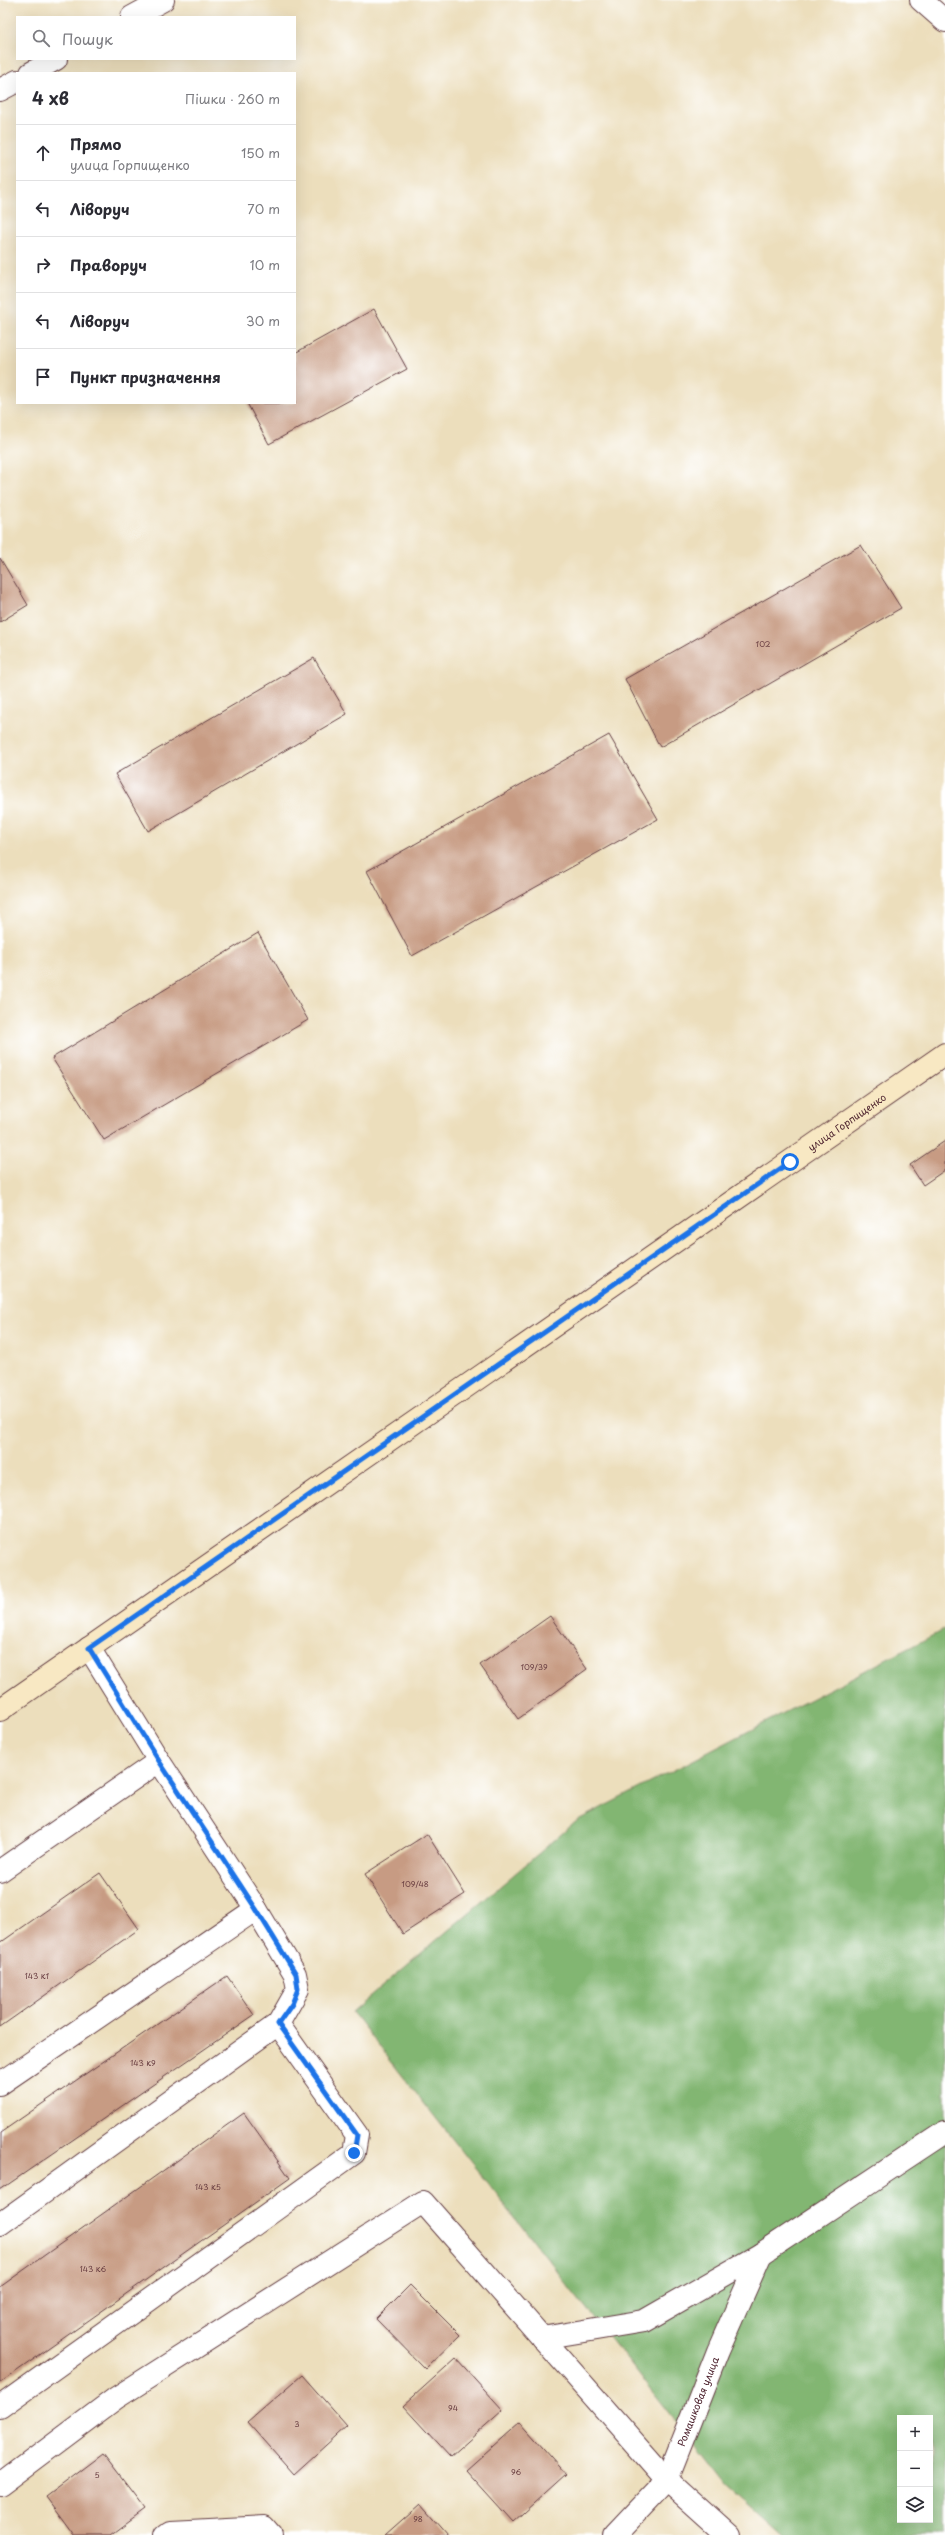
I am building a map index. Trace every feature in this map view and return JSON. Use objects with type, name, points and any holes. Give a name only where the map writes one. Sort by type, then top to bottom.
[{"type":"main road","name":"улица Горпищенко","points":[[0,1710],[945,1054]]},
{"type":"lane","points":[[134,16],[163,0]]},
{"type":"lane","points":[[921,0],[945,21]]},
{"type":"lane","points":[[33,72],[54,60]]},
{"type":"lane","points":[[0,90],[16,82]]},
{"type":"lane","points":[[0,2224],[278,2024],[292,2004],[298,1989],[296,1974],[256,1909],[159,1761],[89,1648]]},
{"type":"lane","points":[[0,1871],[159,1761]]},
{"type":"lane","points":[[0,2084],[256,1909]]},
{"type":"lane","points":[[0,2407],[354,2153],[357,2135],[278,2024]]},
{"type":"lane","points":[[542,2338],[644,2321],[760,2254],[945,2132]]},
{"type":"lane","points":[[0,2485],[116,2398],[423,2202],[667,2480],[728,2535]]},
{"type":"lane","name":"Ромашковая улица","points":[[615,2535],[667,2480],[718,2351],[760,2254]]},
{"type":"lane","points":[[166,2535],[170,2532],[264,2527],[271,2535]]},
{"type":"green space","points":[[945,1629],[945,2535],[782,2535],[726,2485],[352,2012],[578,1820]]},
{"type":"building","points":[[374,309],[407,369],[269,444],[248,404],[296,404],[296,352]]},
{"type":"building","points":[[861,545],[901,608],[660,747],[625,679]]},
{"type":"building","points":[[0,558],[28,605],[0,622]]},
{"type":"building","points":[[314,658],[347,714],[148,831],[115,774]]},
{"type":"building","points":[[609,735],[658,819],[412,956],[367,871]]},
{"type":"building","points":[[258,933],[308,1020],[104,1140],[52,1058]]},
{"type":"building","points":[[945,1141],[945,1170],[923,1185],[910,1165]]},
{"type":"building","points":[[550,1616],[587,1669],[518,1719],[480,1665]]},
{"type":"building","points":[[427,1834],[465,1894],[403,1934],[365,1874]]},
{"type":"building","points":[[100,1873],[139,1929],[0,2027],[0,1943]]},
{"type":"building","points":[[227,1976],[254,2015],[0,2190],[0,2133]]},
{"type":"building","points":[[244,2113],[290,2178],[0,2383],[0,2287]]},
{"type":"building","points":[[410,2285],[460,2335],[425,2369],[376,2319]]},
{"type":"building","points":[[456,2358],[503,2410],[450,2457],[403,2406]]},
{"type":"building","points":[[302,2375],[347,2426],[294,2474],[248,2422]]},
{"type":"building","points":[[520,2422],[566,2474],[513,2522],[466,2470]]},
{"type":"building","points":[[103,2454],[145,2509],[110,2535],[74,2535],[46,2497]]},
{"type":"building","points":[[420,2504],[447,2535],[385,2535]]},
{"type":"route","points":[[354,2153],[357,2143],[357,2135],[278,2024],[292,2004],[298,1989],[296,1974],[256,1909],[159,1761],[89,1648],[790,1162]]}]
